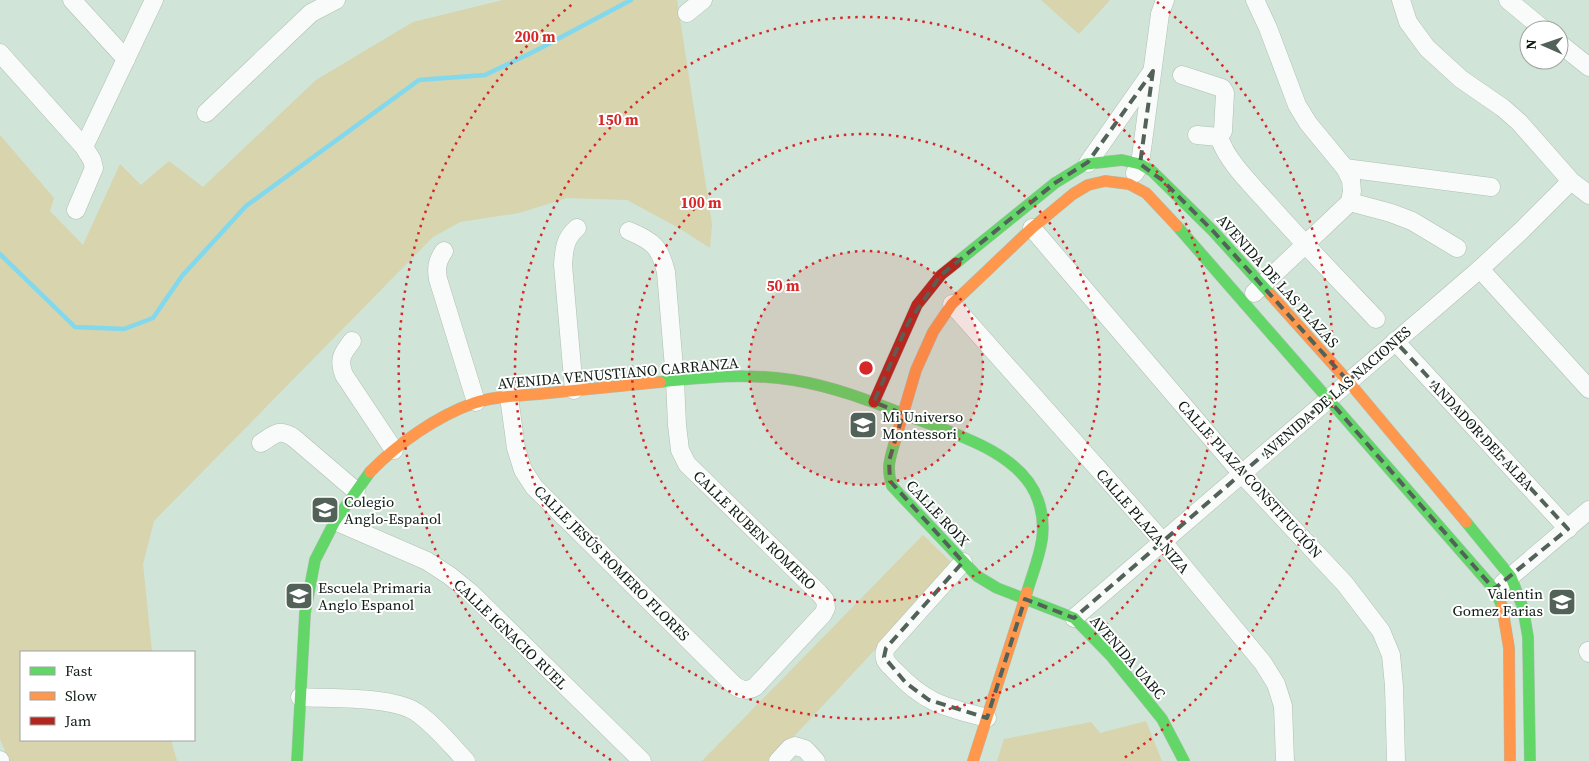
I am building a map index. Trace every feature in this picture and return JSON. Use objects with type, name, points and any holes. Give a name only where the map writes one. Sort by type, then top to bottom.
[{"type":"street","points":[[72,0],[126,59]]},
{"type":"street","points":[[84,147],[154,0]]},
{"type":"street","points":[[206,113],[311,12],[336,0]]},
{"type":"street","points":[[686,13],[703,0]]},
{"type":"street","points":[[1129,184],[1140,164],[1160,14],[1165,0]]},
{"type":"street","points":[[1244,303],[1350,202],[1352,191],[1351,180],[1345,168],[1308,123],[1296,105],[1268,28],[1255,0]]},
{"type":"street","points":[[1401,0],[1408,22],[1427,48],[1462,79],[1503,108],[1519,122],[1571,181],[1589,195]]},
{"type":"street","points":[[1508,0],[1532,20]]},
{"type":"street","points":[[1569,50],[1589,67]]},
{"type":"street","points":[[0,53],[84,147],[92,160],[94,168],[76,210]]},
{"type":"street","points":[[1088,163],[1153,70]]},
{"type":"street","points":[[1182,75],[1222,88],[1225,93],[1223,131],[1219,137]]},
{"type":"street","points":[[1197,135],[1219,137]]},
{"type":"street","points":[[1219,137],[1223,149],[1256,190],[1305,245],[1376,319]]},
{"type":"street","name":"AVENIDA DE LAS PLAZAS","points":[[874,402],[917,304],[941,275],[1055,183],[1088,163],[1122,160],[1140,164],[1152,170],[1213,231],[1348,381],[1511,577],[1523,608],[1528,637],[1530,761]]},
{"type":"street","points":[[1345,168],[1491,187]]},
{"type":"street","points":[[903,414],[916,370],[924,351],[933,332],[952,304],[1032,228],[1073,194],[1088,185],[1105,181],[1129,184],[1146,193],[1159,205],[1494,589],[1503,608],[1509,648],[1510,761]]},
{"type":"street","name":"AVENIDA DE LAS NACIONES","points":[[1074,618],[1480,269],[1571,181]]},
{"type":"street","points":[[1350,202],[1412,221],[1457,248]]},
{"type":"street","points":[[574,390],[563,265],[564,246],[569,235],[577,228]]},
{"type":"street","name":"CALLE PLAZA CONSTITUCIÓN","points":[[1032,228],[1242,474],[1345,584],[1381,631],[1391,656],[1394,686],[1396,761]]},
{"type":"street","name":"CALLE RUBEN ROMERO","points":[[629,231],[647,238],[655,245],[663,258],[667,280],[680,450],[687,464],[825,600],[826,608],[823,614],[755,687],[749,690],[742,690],[735,686]]},
{"type":"street","points":[[444,251],[438,258],[436,268],[438,279],[476,402]]},
{"type":"street","points":[[1480,269],[1589,389]]},
{"type":"street","name":"CALLE PLAZA NIZA","points":[[952,304],[1164,542],[1262,663],[1276,684],[1282,706],[1285,761]]},
{"type":"street","points":[[352,341],[342,355],[340,366],[344,375],[394,450]]},
{"type":"street","name":"ANDADOR DEL ALBA","points":[[1395,342],[1568,529]]},
{"type":"street","name":"AVENIDA VENUSTIANO CARRANZA","points":[[297,761],[305,613],[315,560],[334,521],[371,471],[418,432],[457,410],[476,402],[717,376],[754,376],[783,379],[826,387],[874,402],[958,435],[992,451],[1028,480],[1038,499],[1042,518],[1043,542],[973,761]]},
{"type":"street","name":"CALLE JESÚS ROMERO FLORES","points":[[509,397],[516,448],[523,470],[534,487],[735,686]]},
{"type":"street","name":"CALLE ROIX","points":[[903,414],[889,461],[888,474],[892,486],[977,576],[988,584],[1025,599]]},
{"type":"street","points":[[261,443],[278,432],[285,432],[356,491]]},
{"type":"street","points":[[1494,589],[1511,577],[1589,510]]},
{"type":"street","name":"CALLE IGNACIO RUEL","points":[[334,521],[427,561],[450,576],[471,593],[642,761]]},
{"type":"street","points":[[963,562],[886,648],[884,657],[886,662],[906,683],[929,700],[946,707],[987,718]]},
{"type":"street","name":"AVENIDA UABC","points":[[1025,599],[1074,618],[1111,656],[1162,719],[1184,761]]},
{"type":"street","points":[[300,697],[398,704],[415,711],[432,725],[466,761]]},
{"type":"street","points":[[778,761],[790,748],[799,746],[810,755]]},
{"type":"highlighted area","points":[[1153,71],[1140,164],[1162,180],[1213,231],[1348,381],[1395,341],[1568,529],[1494,589],[1328,399],[1074,618],[1025,599],[987,718],[929,700],[906,683],[884,657],[886,648],[963,562],[890,481],[889,461],[903,414],[874,402],[908,323],[941,275],[1055,183],[1088,162]]},
{"type":"shaded area","points":[[503,0],[677,0],[712,224],[710,248],[679,228],[627,200],[567,198],[519,213],[460,222],[433,237],[154,521],[143,564],[152,651],[20,651],[20,741],[171,741],[177,761],[9,761],[0,739],[0,135],[54,198],[50,211],[83,245],[120,164],[141,185],[169,161],[203,187],[316,80],[413,22]]},
{"type":"shaded area","points":[[1041,0],[1110,0],[1079,34]]},
{"type":"shaded area","points":[[923,535],[954,565],[771,761],[702,761]]},
{"type":"shaded area","points":[[1146,721],[1162,761],[997,761],[1004,739],[1091,722],[1100,733]]},
{"type":"waterway","points":[[0,254],[75,327],[124,329],[153,318],[182,276],[246,206],[419,80],[485,75],[631,0]]},
{"type":"traffic: fast","points":[[956,263],[1055,183],[1086,164],[1122,160],[1140,164],[1152,171],[1213,231],[1271,295]]},
{"type":"traffic: fast","points":[[1177,226],[1494,589],[1502,606]]},
{"type":"traffic: fast","points":[[660,382],[743,376],[809,383],[873,402],[956,434],[992,451],[1013,466],[1031,485],[1041,512],[1043,524],[1041,546],[1027,592]]},
{"type":"traffic: fast","points":[[895,441],[889,468],[892,486],[977,576],[997,588],[1074,618],[1111,656],[1162,719],[1184,761]]},
{"type":"traffic: fast","points":[[297,761],[305,613],[315,560],[335,521],[370,472]]},
{"type":"traffic: fast","points":[[1466,522],[1511,577],[1523,608],[1528,637],[1530,761]]},
{"type":"traffic: slow","points":[[895,441],[916,370],[933,332],[952,304],[1032,228],[1073,194],[1088,185],[1105,181],[1129,184],[1146,193],[1177,226]]},
{"type":"traffic: slow","points":[[1271,295],[1348,381],[1466,522]]},
{"type":"traffic: slow","points":[[370,472],[392,451],[418,432],[446,415],[474,403],[506,397],[660,382]]},
{"type":"traffic: slow","points":[[973,761],[1027,592]]},
{"type":"traffic: slow","points":[[1502,606],[1509,648],[1510,761]]},
{"type":"traffic: jam","points":[[874,402],[917,305],[941,275],[956,263]]},
{"type":"place","name":"Mi Universo Montessori","points":[[863,425]]},
{"type":"place","name":"Colegio Anglo-Espanol","points":[[325,510]]},
{"type":"place","name":"Escuela Primaria Anglo Espanol","points":[[299,596]]},
{"type":"place","name":"Valentin Gomez Farias","points":[[1562,602]]}]
